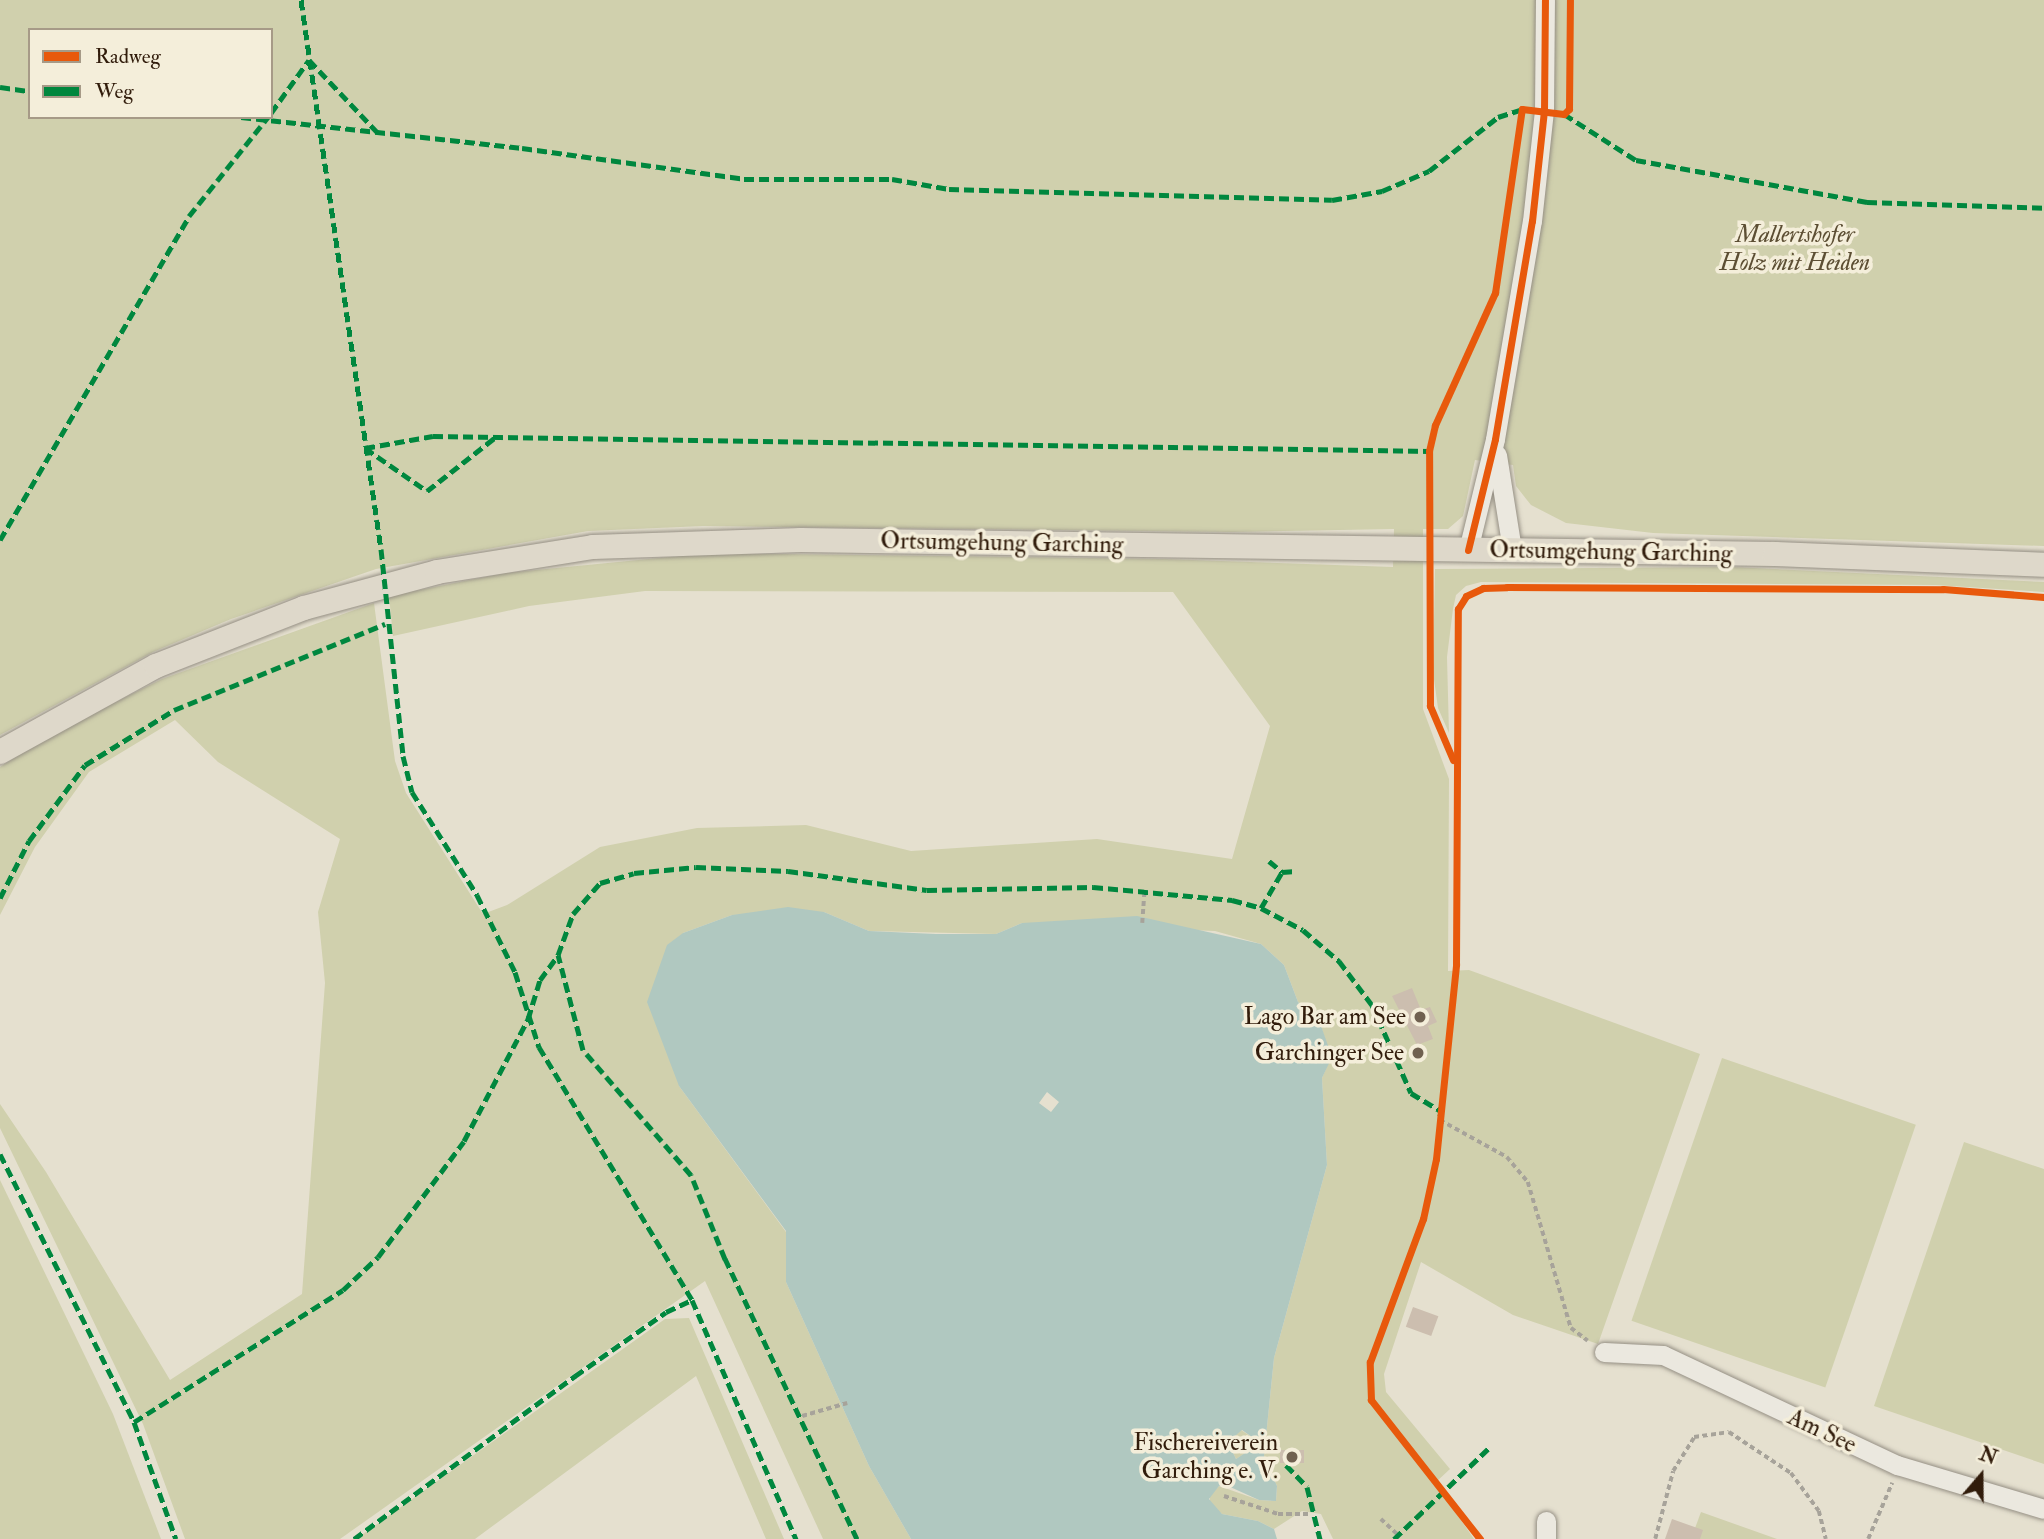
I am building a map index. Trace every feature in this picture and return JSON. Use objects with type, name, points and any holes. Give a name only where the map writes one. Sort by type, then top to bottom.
[{"type":"main road","name":"Ortsumgehung Garching","points":[[0,752],[156,666],[304,608],[437,572],[580,548],[699,540],[1512,550],[2044,565]]},
{"type":"street","points":[[1468,550],[1495,439],[1533,207],[1544,111],[1545,0]]},
{"type":"street","points":[[1495,439],[1512,550]]},
{"type":"street","name":"Am See","points":[[1604,1352],[1663,1355],[1716,1376],[1842,1442],[1897,1465],[2044,1509]]},
{"type":"path","points":[[1142,923],[1144,892]]},
{"type":"path","points":[[1440,1120],[1487,1143],[1520,1171],[1535,1198],[1571,1328],[1604,1352]]},
{"type":"path","points":[[802,1416],[847,1403]]},
{"type":"path","points":[[1655,1539],[1673,1471],[1694,1437],[1729,1432],[1791,1474],[1819,1511],[1826,1539]]},
{"type":"path","points":[[1868,1539],[1886,1503],[1897,1465]]},
{"type":"path","points":[[1224,1496],[1278,1514],[1312,1514]]},
{"type":"path","points":[[1381,1519],[1398,1535]]},
{"type":"green space","name":"Mallertshofer Holz mit Heiden","points":[[0,0],[2044,0],[2044,546],[1653,533],[1566,523],[1531,505],[1516,486],[1513,465],[1475,460],[1463,516],[1448,529],[1423,529],[1423,709],[1449,779],[1448,971],[1469,970],[1700,1054],[1598,1344],[1513,1315],[1421,1262],[1384,1374],[1386,1392],[1450,1469],[1435,1483],[1474,1539],[1333,1539],[1321,1514],[1302,1511],[1274,1529],[1258,1521],[1222,1514],[1210,1505],[1210,1495],[1219,1486],[1259,1500],[1276,1501],[1277,1486],[1264,1456],[1274,1358],[1327,1165],[1322,1078],[1331,1057],[1318,1017],[1298,1002],[1284,965],[1261,944],[1215,931],[1022,923],[996,934],[869,931],[824,912],[732,915],[683,933],[679,1086],[786,1232],[786,1282],[869,1466],[911,1539],[823,1539],[705,1281],[340,1539],[185,1539],[143,1424],[0,1128],[0,1104],[46,1172],[170,1380],[302,1294],[325,983],[318,912],[340,839],[218,762],[175,720],[89,772],[35,847],[0,915],[0,767],[55,732],[162,679],[374,603],[395,761],[406,793],[483,914],[507,905],[600,847],[697,828],[806,825],[911,851],[1097,839],[1232,859],[1270,726],[1173,592],[645,591],[529,606],[393,636],[389,596],[505,573],[710,553],[1163,559],[1393,567],[1394,529],[1231,532],[703,526],[588,531],[376,569],[231,619],[153,652],[0,735]]},
{"type":"green space","points":[[1731,567],[2044,582],[2044,592],[1936,585],[1481,582],[1466,586],[1456,595],[1453,609],[1447,657],[1449,733],[1438,708],[1433,672],[1435,569]]},
{"type":"green space","points":[[1722,1058],[1916,1125],[1825,1388],[1631,1321]]},
{"type":"green space","points":[[1964,1142],[2044,1169],[2044,1464],[1874,1406]]},
{"type":"green space","points":[[0,1180],[113,1414],[161,1539],[0,1539]]},
{"type":"green space","points":[[689,1318],[784,1539],[766,1539],[696,1376],[475,1539],[356,1539],[665,1319]]},
{"type":"green space","points":[[1241,1430],[1252,1437],[1255,1447],[1236,1459],[1228,1442]]},
{"type":"green space","points":[[1701,1512],[1777,1539],[1691,1539]]},
{"type":"water","name":"Garchinger See","points":[[788,907],[824,912],[869,931],[936,934],[996,934],[1022,923],[1137,916],[1261,944],[1284,965],[1298,1002],[1318,1017],[1332,1057],[1322,1078],[1327,1165],[1274,1358],[1264,1456],[1277,1486],[1276,1501],[1259,1500],[1228,1486],[1219,1486],[1209,1499],[1222,1514],[1258,1521],[1274,1529],[1277,1539],[911,1539],[869,1466],[786,1282],[786,1231],[679,1086],[647,1002],[667,945],[683,933],[732,915]],"holes":[[[1047,1092],[1059,1102],[1051,1112],[1039,1103]],[[1242,1430],[1252,1437],[1254,1447],[1236,1459],[1228,1442]]]},
{"type":"building","name":"Lago Bar am See","points":[[1412,988],[1421,1010],[1430,1007],[1437,1022],[1428,1026],[1433,1039],[1417,1045],[1392,996]]},
{"type":"building","points":[[1413,1307],[1438,1316],[1431,1336],[1406,1327]]},
{"type":"building","name":"Fischereiverein Garching e. V.","points":[[1280,1450],[1304,1450],[1304,1463],[1280,1463]]},
{"type":"building","points":[[1672,1519],[1703,1530],[1700,1539],[1665,1539]]},
{"type":"marked path","points":[[301,0],[381,549],[403,756],[412,792],[477,895],[515,972],[539,1047],[692,1300],[796,1539]]},
{"type":"marked path","points":[[273,110],[309,60],[379,134]]},
{"type":"marked path","points":[[0,87],[28,91]]},
{"type":"marked path","points":[[259,119],[522,148],[744,179],[892,179],[949,189],[1332,200],[1382,191],[1429,171],[1498,117],[1522,109]]},
{"type":"marked path","points":[[1568,110],[1564,114],[1636,160],[1867,202],[2044,208]]},
{"type":"marked path","points":[[0,540],[189,216],[266,119]]},
{"type":"marked path","points":[[365,448],[433,436],[1429,451]]},
{"type":"marked path","points":[[365,448],[427,491],[497,436]]},
{"type":"marked path","points":[[0,898],[29,841],[85,765],[174,710],[385,624]]},
{"type":"marked path","points":[[1269,861],[1282,872]]},
{"type":"marked path","points":[[857,1539],[725,1259],[691,1175],[583,1050],[558,955],[573,914],[600,883],[634,873],[696,867],[788,871],[927,890],[1093,887],[1232,900],[1261,908],[1303,930],[1339,961],[1372,1005],[1411,1093],[1441,1111],[1440,1116]]},
{"type":"marked path","points":[[1261,908],[1282,872],[1296,871]]},
{"type":"marked path","points":[[134,1422],[343,1290],[378,1257],[464,1141],[528,1019],[540,980],[558,955]]},
{"type":"marked path","points":[[0,1154],[134,1422],[176,1539]]},
{"type":"marked path","points":[[354,1539],[575,1376],[666,1312],[692,1300]]},
{"type":"marked path","points":[[1394,1539],[1489,1448]]},
{"type":"marked path","points":[[1286,1465],[1307,1487],[1320,1539]]},
{"type":"cycle path","points":[[1468,550],[1495,439],[1532,221],[1544,111],[1545,0]]},
{"type":"cycle path","points":[[1453,760],[1430,706],[1429,451],[1435,425],[1495,293],[1522,109],[1564,114],[1569,109],[1570,0]]},
{"type":"cycle path","points":[[1480,1539],[1371,1400],[1370,1362],[1423,1219],[1436,1159],[1456,964],[1458,609],[1466,596],[1483,588],[1507,587],[1943,589],[2044,597]]},
{"type":"place","name":"Lago Bar am See","points":[[1420,1017]]},
{"type":"place","name":"Garchinger See","points":[[1418,1053]]},
{"type":"place","name":"Fischereiverein Garching e. V.","points":[[1292,1457]]}]
